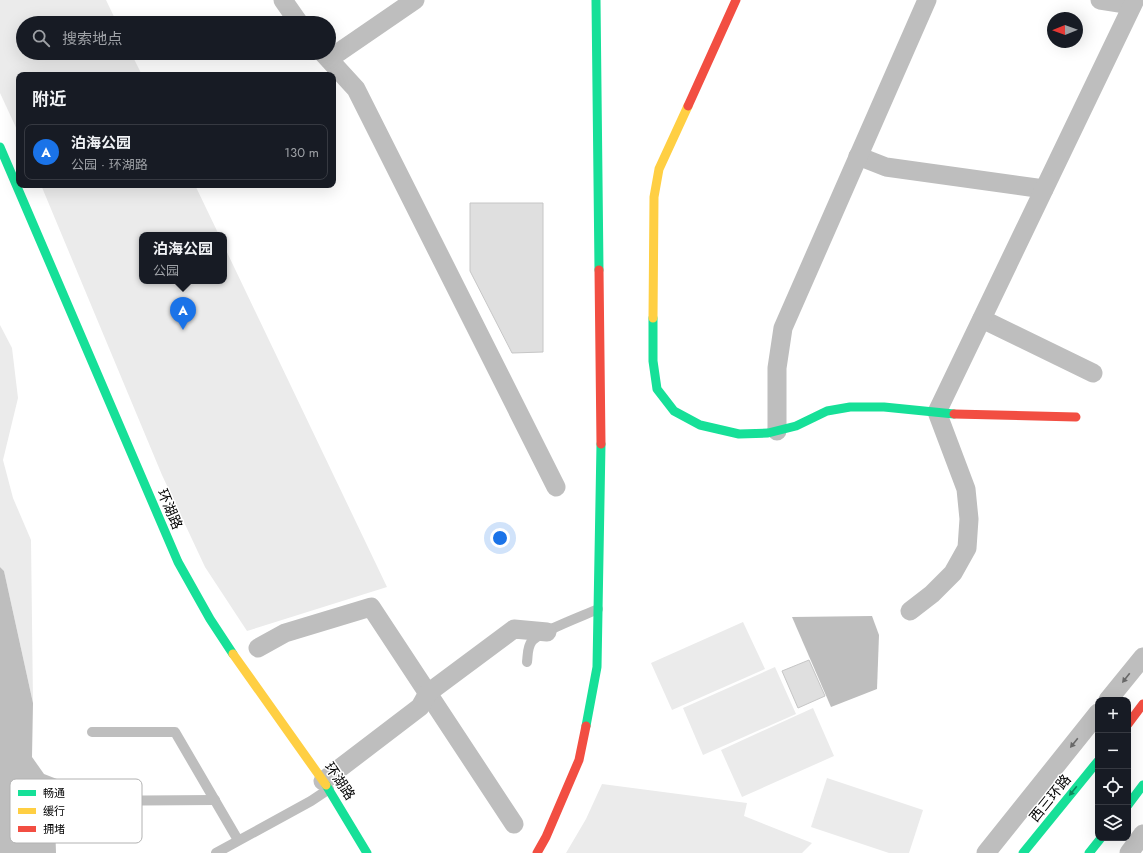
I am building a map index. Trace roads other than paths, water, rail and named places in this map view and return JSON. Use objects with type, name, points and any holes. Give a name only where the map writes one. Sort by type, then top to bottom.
[{"type":"street","points":[[283,0],[294,16]]},
{"type":"street","points":[[336,50],[415,0]]},
{"type":"street","points":[[537,853],[546,837],[579,760],[597,667],[601,416],[596,0]]},
{"type":"street","points":[[736,0],[659,169],[654,197],[653,361],[657,389],[674,411],[700,425],[739,434],[768,433],[777,431],[796,426],[827,411],[850,407],[884,407],[966,415],[1076,417]]},
{"type":"street","points":[[777,431],[776,368],[783,328],[927,0]]},
{"type":"street","points":[[910,612],[932,594],[953,573],[967,548],[969,519],[966,489],[937,412],[1134,3],[1100,0]]},
{"type":"street","points":[[330,60],[356,90],[556,487]]},
{"type":"street","name":"环湖路","points":[[0,147],[16,184]]},
{"type":"street","points":[[858,156],[886,167],[1044,189]]},
{"type":"street","name":"环湖路","points":[[18,188],[178,562],[210,619],[250,679],[326,785],[368,853]]},
{"type":"street","points":[[982,319],[1093,373]]},
{"type":"street","points":[[258,648],[285,633],[371,607],[514,824]]},
{"type":"street","points":[[326,785],[420,707],[428,693],[514,630],[547,632]]},
{"type":"street","points":[[1110,697],[1143,657]]},
{"type":"street","points":[[1131,720],[1143,704]]},
{"type":"street","points":[[986,853],[1095,717]]},
{"type":"street","name":"西三环路","points":[[1023,853],[1095,765]]},
{"type":"street","points":[[1131,801],[1143,785]]},
{"type":"street","points":[[1129,853],[1143,834]]},
{"type":"street","points":[[1089,853],[1099,841]]},
{"type":"lane","points":[[527,662],[529,646],[533,640],[598,609]]},
{"type":"lane","points":[[92,732],[175,732],[238,840]]},
{"type":"lane","points":[[216,853],[311,801],[326,785]]},
{"type":"lane","points":[[142,800],[215,800]]},
{"type":"place","name":"泊海公园","points":[[183,330]]}]
